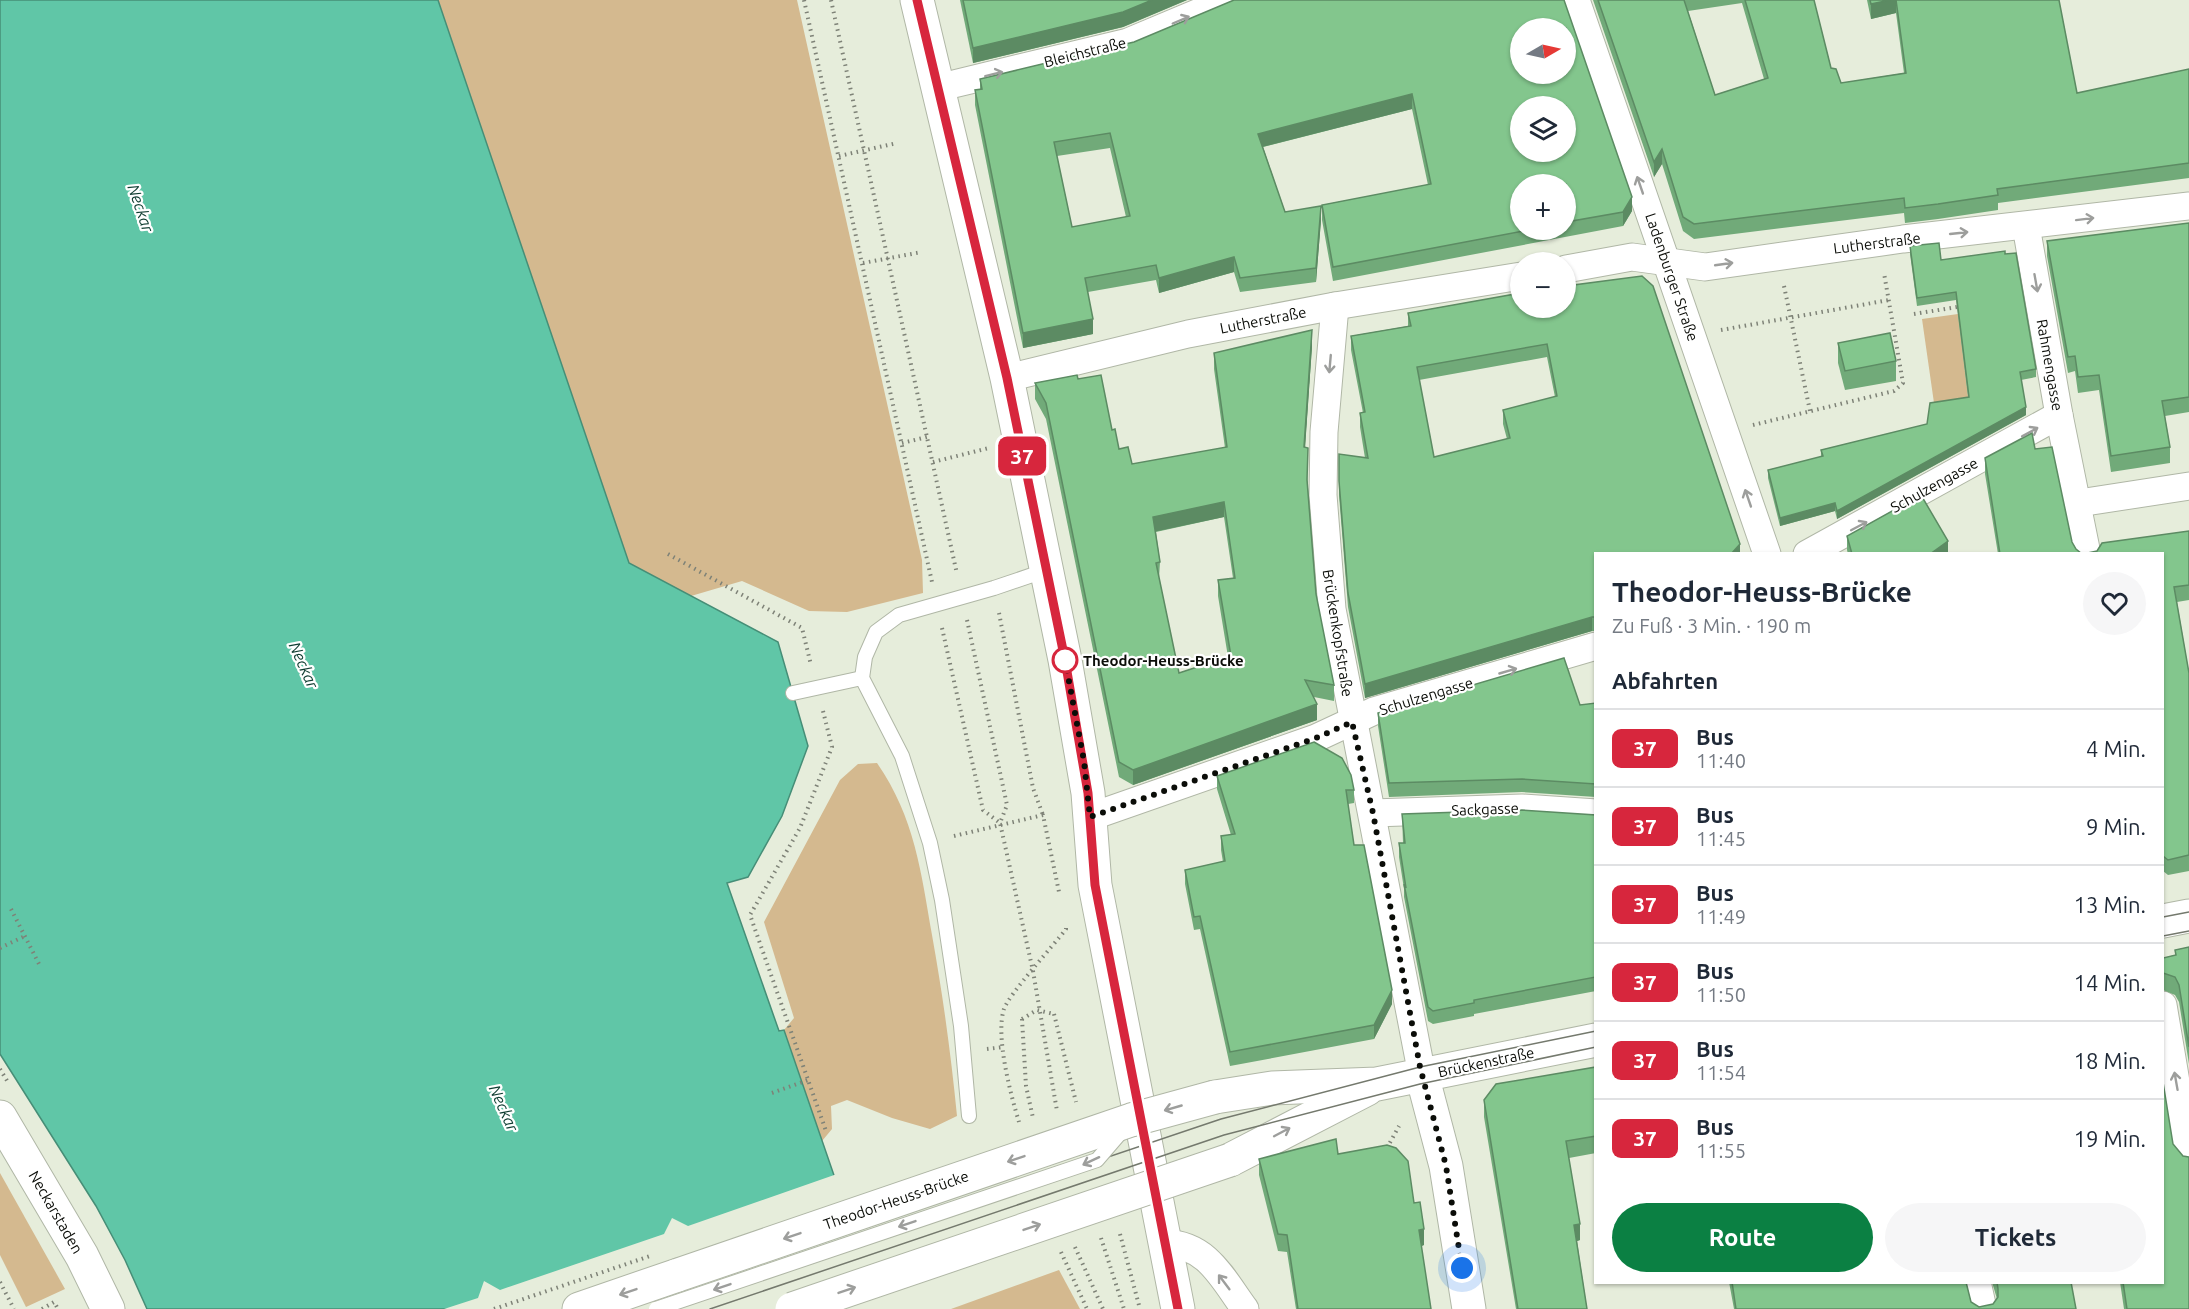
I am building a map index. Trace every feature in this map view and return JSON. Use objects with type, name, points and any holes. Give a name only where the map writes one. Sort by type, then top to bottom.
[{"type":"main road","points":[[917,0],[1007,378],[1018,440],[1047,570],[1084,761],[1095,885],[1178,1309]]},
{"type":"main road","points":[[2164,921],[2189,916]]},
{"type":"main road","name":"Brückenstraße","points":[[1215,1097],[1272,1088],[1377,1084],[1594,1040]]},
{"type":"main road","name":"Brückenkopfstraße","points":[[1422,1075],[1446,1166],[1469,1309]]},
{"type":"main road","name":"Brückenstraße","points":[[792,1309],[1230,1160],[1377,1084]]},
{"type":"main road","name":"Theodor-Heuss-Brücke","points":[[579,1309],[1131,1120],[1215,1097]]},
{"type":"main road","name":"Neckarstaden","points":[[0,1117],[76,1246],[108,1309]]},
{"type":"street","name":"Bleichstraße","points":[[937,88],[1128,42],[1228,0]]},
{"type":"street","name":"Ladenburger Straße","points":[[1576,0],[1766,552]]},
{"type":"street","name":"Lutherstraße","points":[[1576,266],[1632,257],[1705,267],[1879,243],[2189,206]]},
{"type":"street","name":"Rahmengasse","points":[[2026,226],[2059,416],[2079,502],[2087,552]]},
{"type":"street","name":"Lutherstraße","points":[[1007,378],[1188,334],[1335,306],[1510,278]]},
{"type":"street","name":"Brückenkopfstraße","points":[[1335,306],[1324,432],[1323,528],[1332,609],[1422,1075]]},
{"type":"street","name":"Schulzengasse","points":[[1811,552],[2059,416]]},
{"type":"street","points":[[2079,502],[2189,486]]},
{"type":"street","name":"Schulzengasse","points":[[1090,817],[1316,738],[1372,712],[1594,647]]},
{"type":"street","name":"Sackgasse","points":[[1373,813],[1522,808],[1594,813]]},
{"type":"street","points":[[2164,1011],[2189,1159]]},
{"type":"street","points":[[1165,1243],[1191,1247],[1204,1254],[1245,1309]]},
{"type":"street","points":[[1977,1284],[1983,1309]]},
{"type":"lane","points":[[969,1116],[961,1026],[942,900],[930,843],[902,756],[862,678],[865,657],[876,632],[899,615],[994,588],[1047,570]]},
{"type":"lane","points":[[793,693],[862,678]]},
{"type":"lane","points":[[656,1309],[1097,1160],[1131,1120]]},
{"type":"path","points":[[804,0],[982,810],[1000,824]]},
{"type":"path","points":[[832,0],[1006,805],[1000,824],[1033,971],[1058,1118]]},
{"type":"path","points":[[839,156],[897,143]]},
{"type":"path","points":[[1725,432],[1894,391],[1903,383],[1879,243]]},
{"type":"path","points":[[863,263],[922,252]]},
{"type":"path","points":[[1778,257],[1810,411]]},
{"type":"path","points":[[1692,335],[1889,300]]},
{"type":"path","points":[[1914,314],[1957,307]]},
{"type":"path","points":[[902,443],[927,437]]},
{"type":"path","points":[[933,462],[1018,440]]},
{"type":"path","points":[[668,554],[802,628],[832,747],[800,828],[750,915],[826,1131]]},
{"type":"path","points":[[994,588],[1033,788],[1042,815],[1061,902]]},
{"type":"path","points":[[949,838],[1042,815]]},
{"type":"path","points":[[11,909],[39,964]]},
{"type":"path","points":[[1020,1124],[1013,1103],[1002,1038],[1004,1009],[1066,929],[1065,920]]},
{"type":"path","points":[[0,948],[25,936]]},
{"type":"path","points":[[1030,1107],[1026,1086],[1023,1019],[1037,1010],[1054,1014],[1078,1112]]},
{"type":"path","points":[[772,1093],[808,1080]]},
{"type":"path","points":[[1377,1152],[1394,1151]]},
{"type":"path","points":[[1117,1225],[1140,1309]]},
{"type":"path","points":[[1098,1230],[1124,1309]]},
{"type":"path","points":[[1080,1257],[1103,1309]]},
{"type":"path","points":[[0,1282],[14,1309]]},
{"type":"path","points":[[42,1309],[54,1302],[58,1309]]},
{"type":"shaded area","points":[[438,0],[797,0],[922,560],[923,593],[847,612],[809,611],[742,581],[691,596],[629,563]]},
{"type":"shaded area","points":[[1958,314],[1969,404],[1935,410],[1922,319]]},
{"type":"shaded area","points":[[877,763],[900,804],[920,867],[943,1003],[957,1116],[930,1129],[892,1118],[847,1100],[831,1106],[832,1129],[822,1141],[784,1030],[794,1018],[764,922],[840,780],[858,764]]},
{"type":"shaded area","points":[[0,1173],[65,1289],[26,1307],[0,1255]]},
{"type":"shaded area","points":[[1059,1270],[1080,1309],[951,1309]]},
{"type":"water","name":"Neckar","points":[[0,0],[438,0],[629,563],[778,642],[808,746],[782,816],[748,877],[727,883],[779,1031],[784,1030],[880,1309],[147,1309],[125,1260],[96,1206],[0,1054]]},
{"type":"pier","points":[[837,1174],[883,1309],[444,1309],[478,1298],[484,1281],[500,1290],[664,1234],[672,1218],[688,1226]]},
{"type":"building","points":[[963,0],[1152,0],[1123,12],[973,48]]},
{"type":"building","points":[[1234,0],[1564,0],[1570,18],[1510,18],[1510,84],[1576,84],[1576,35],[1632,197],[1623,212],[1576,220],[1576,174],[1510,174],[1510,234],[1333,267],[1322,205],[1431,184],[1412,94],[1258,134],[1285,212],[1321,206],[1316,268],[1240,278],[1234,257],[1159,278],[1156,265],[1085,278],[1093,319],[1023,333],[975,90],[982,89],[980,79],[1134,42]],"holes":[[[1110,133],[1130,216],[1072,227],[1054,142]]]},
{"type":"building","points":[[1598,0],[1684,0],[1715,95],[1768,78],[1745,0],[1814,0],[1831,68],[1836,69],[1841,83],[1906,73],[1896,0],[2059,0],[2077,93],[2189,69],[2189,163],[1997,189],[1998,195],[1938,204],[1905,208],[1904,198],[1694,224],[1683,217],[1662,149],[1654,162]]},
{"type":"building","points":[[1870,0],[1890,0],[1871,4]]},
{"type":"building","points":[[2189,223],[2189,397],[2162,401],[2170,447],[2111,456],[2099,375],[2078,377],[2075,356],[2068,357],[2047,241]]},
{"type":"building","points":[[1939,243],[1941,260],[2005,251],[2005,254],[2016,253],[2036,369],[2020,372],[2026,407],[1837,511],[1835,503],[1780,518],[1768,470],[1823,456],[1821,450],[1927,424],[1930,403],[1969,397],[1956,292],[1917,298],[1910,246]]},
{"type":"building","points":[[1642,276],[1653,286],[1740,544],[1733,552],[1594,552],[1594,617],[1365,684],[1348,593],[1339,481],[1339,454],[1368,458],[1360,413],[1365,412],[1351,336],[1411,326],[1408,313],[1510,295],[1510,318],[1576,318],[1576,285]],"holes":[[[1547,344],[1557,396],[1503,410],[1510,438],[1434,457],[1417,367]]]},
{"type":"building","points":[[1312,330],[1304,447],[1308,448],[1307,480],[1316,594],[1334,685],[1305,680],[1317,704],[1133,770],[1119,762],[1046,403],[1035,383],[1077,375],[1078,379],[1101,375],[1112,430],[1115,429],[1119,449],[1128,447],[1132,464],[1227,447],[1214,353]],"holes":[[[1224,502],[1235,578],[1218,580],[1231,656],[1179,673],[1156,563],[1160,562],[1153,517]]]},
{"type":"building","points":[[1890,333],[1896,361],[1845,371],[1838,343]]},
{"type":"building","points":[[2032,433],[2035,449],[2052,447],[2072,542],[2080,552],[2000,552],[1985,458]]},
{"type":"building","points":[[1921,495],[1948,541],[1933,552],[1851,552],[1847,536]]},
{"type":"building","points":[[2189,531],[2189,585],[2174,587],[2189,673],[2189,855],[2168,860],[2164,857],[2164,552],[2092,552],[2097,551],[2102,543]]},
{"type":"building","points":[[1564,658],[1580,705],[1594,703],[1594,784],[1522,779],[1389,783],[1378,713]]},
{"type":"building","points":[[1314,742],[1342,758],[1351,775],[1354,790],[1346,790],[1354,845],[1364,845],[1392,990],[1374,1025],[1230,1052],[1200,916],[1194,917],[1185,870],[1225,861],[1221,836],[1235,834],[1217,776]]},
{"type":"building","points":[[1522,810],[1594,815],[1594,977],[1474,1000],[1474,1003],[1433,1011],[1428,1007],[1404,884],[1406,888],[1399,843],[1405,843],[1402,814]]},
{"type":"building","points":[[2189,947],[2189,1047],[2179,985],[2175,977],[2164,973],[2164,958],[2176,955],[2175,950]]},
{"type":"building","points":[[1594,1067],[1594,1136],[1566,1141],[1580,1224],[1574,1225],[1587,1309],[1518,1309],[1484,1100],[1496,1084]]},
{"type":"building","points":[[2164,1088],[2173,1144],[2183,1156],[2189,1157],[2189,1309],[2127,1309],[2123,1284],[2164,1284]]},
{"type":"building","points":[[1336,1139],[1338,1154],[1387,1145],[1396,1148],[1408,1161],[1414,1203],[1420,1202],[1424,1229],[1419,1230],[1431,1309],[1298,1309],[1287,1235],[1278,1234],[1259,1159]]},
{"type":"building","points":[[1732,1284],[1966,1284],[1971,1302],[1979,1307],[1993,1304],[1998,1297],[1997,1284],[2071,1284],[2076,1309],[1736,1309]]},
{"type":"tram line","points":[[2164,917],[2189,912]]},
{"type":"tram line","points":[[2164,936],[2189,931]]},
{"type":"tram line","points":[[656,1309],[1221,1119],[1420,1067],[1594,1031]]},
{"type":"tram line","points":[[710,1309],[1224,1135],[1420,1084],[1594,1047]]},
{"type":"bus line","name":"37","points":[[917,0],[1007,378],[1065,660],[1084,761],[1095,885],[1178,1309]]},
{"type":"place","name":"Theodor-Heuss-Brücke","points":[[1065,660]]},
{"type":"route","points":[[1065,660],[1084,761],[1090,817],[1316,738],[1352,722],[1373,813],[1420,1067],[1446,1166],[1462,1268]]}]
